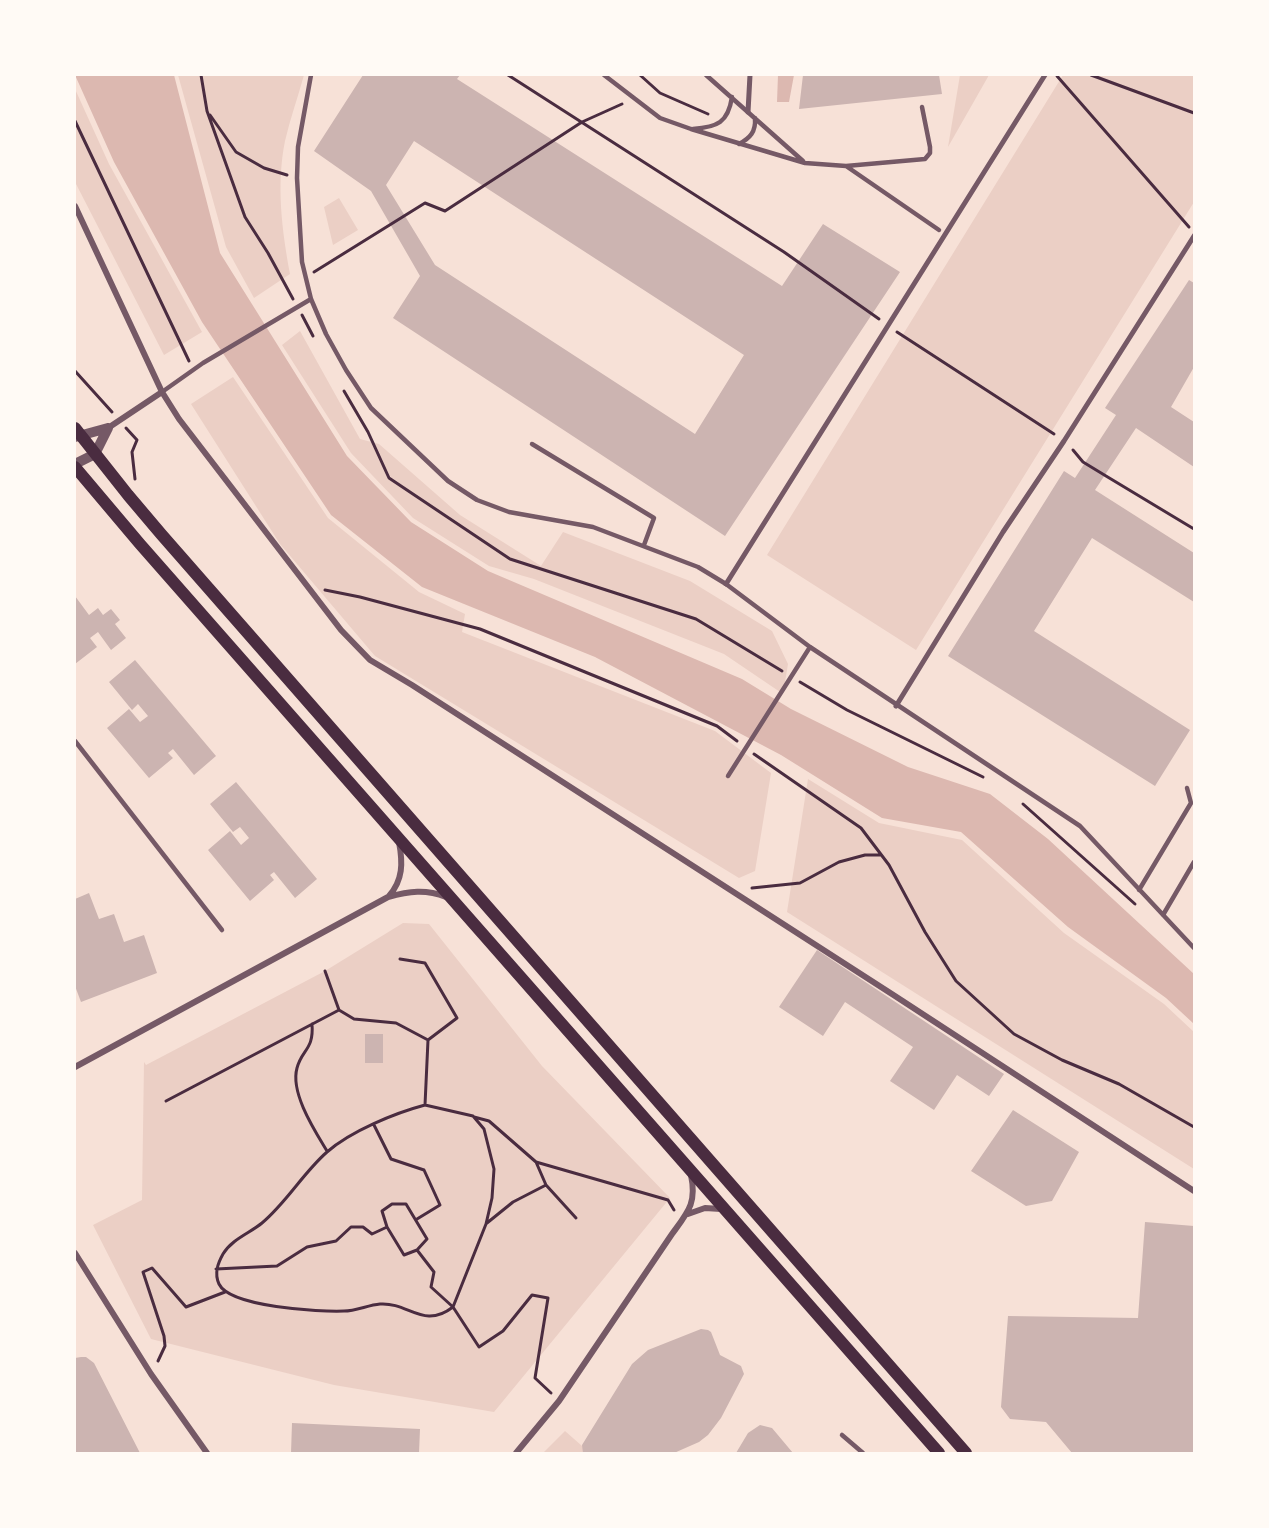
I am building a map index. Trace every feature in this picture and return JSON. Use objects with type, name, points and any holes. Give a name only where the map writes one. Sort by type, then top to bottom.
[{"type":"main road","points":[[77,433],[160,534],[966,1453]]},
{"type":"main road","points":[[75,466],[124,526],[939,1453]]},
{"type":"street","points":[[748,112],[750,75]]},
{"type":"street","points":[[726,584],[1045,75]]},
{"type":"street","points":[[75,206],[162,392],[179,419],[341,630],[370,660],[731,890],[1194,1191]]},
{"type":"street","points":[[896,706],[1003,532],[1065,441],[1194,235]]},
{"type":"street","points":[[77,433],[108,428],[162,392]]},
{"type":"street","points":[[75,466],[96,454],[108,428]]},
{"type":"street","points":[[388,897],[397,887],[401,873],[402,858],[398,839]]},
{"type":"street","points":[[75,1067],[388,897],[405,892],[421,891],[435,892],[452,899]]},
{"type":"street","points":[[516,1453],[559,1401],[687,1214],[693,1194],[689,1170]]},
{"type":"street","points":[[687,1214],[705,1208],[724,1209]]},
{"type":"street","points":[[75,1253],[151,1374],[207,1453]]},
{"type":"lane","points":[[311,75],[298,147],[297,178],[305,278],[326,334],[371,408],[448,481],[477,500],[509,512],[593,527],[698,567],[726,584],[810,647],[896,706],[1080,826],[1194,948]]},
{"type":"lane","points":[[604,75],[660,117],[691,129],[805,163],[846,166],[925,159],[929,155],[930,147],[922,107]]},
{"type":"lane","points":[[706,75],[805,163]]},
{"type":"lane","points":[[691,129],[709,128],[722,122],[728,113],[732,97]]},
{"type":"lane","points":[[739,144],[751,137],[755,118]]},
{"type":"lane","points":[[846,166],[939,230]]},
{"type":"lane","points":[[162,392],[193,369],[311,299]]},
{"type":"lane","points":[[532,444],[654,518],[644,545]]},
{"type":"lane","points":[[728,776],[810,647]]},
{"type":"lane","points":[[75,741],[77,747],[222,930]]},
{"type":"lane","points":[[1139,890],[1191,802],[1187,788]]},
{"type":"lane","points":[[1162,915],[1194,862]]},
{"type":"lane","points":[[842,1435],[863,1453]]},
{"type":"path","points":[[201,75],[207,111],[245,217],[268,253],[318,346]]},
{"type":"path","points":[[508,75],[784,252],[888,326],[1065,441],[1083,462],[1194,529]]},
{"type":"path","points":[[640,75],[660,93],[708,114]]},
{"type":"path","points":[[1056,75],[1194,235]]},
{"type":"path","points":[[1091,75],[1194,113]]},
{"type":"path","points":[[305,278],[425,203],[446,212],[582,122],[634,99]]},
{"type":"path","points":[[207,111],[236,152],[264,168],[297,178]]},
{"type":"path","points":[[75,121],[193,369]]},
{"type":"path","points":[[75,371],[100,399]]},
{"type":"path","points":[[340,384],[368,432],[389,478],[510,559],[696,619],[847,710],[984,778]]},
{"type":"path","points":[[307,587],[360,597],[480,629],[717,726],[744,747]]},
{"type":"path","points":[[754,754],[861,828],[881,855],[956,981],[1014,1034],[1062,1060],[1119,1084],[1194,1127]]},
{"type":"path","points":[[1023,804],[1136,905]]},
{"type":"path","points":[[731,890],[800,883],[839,861],[865,855],[881,855]]},
{"type":"path","points":[[400,959],[425,963],[457,1018],[428,1040]]},
{"type":"path","points":[[325,970],[339,1010],[354,1019],[396,1023],[428,1040]]},
{"type":"path","points":[[166,1101],[339,1010]]},
{"type":"path","points":[[312,1024],[313,1036],[296,1068],[298,1096],[327,1152]]},
{"type":"path","points":[[425,1105],[428,1040]]},
{"type":"path","points":[[473,1116],[484,1129],[494,1169],[492,1198],[486,1224],[453,1307],[444,1313],[433,1317],[418,1316],[386,1304],[346,1312],[264,1305],[225,1292],[218,1282],[216,1269],[229,1246],[262,1222],[327,1152],[391,1116],[425,1105],[473,1116],[489,1121],[536,1162],[668,1200]]},
{"type":"path","points":[[374,1125],[391,1159],[424,1170],[440,1205],[417,1219]]},
{"type":"path","points":[[536,1162],[546,1185],[576,1218]]},
{"type":"path","points":[[486,1224],[513,1202],[546,1185]]},
{"type":"path","points":[[392,1204],[406,1204],[417,1219],[427,1239],[417,1250],[404,1255],[387,1227],[382,1211],[392,1204]]},
{"type":"path","points":[[216,1269],[277,1266],[307,1247],[336,1240],[351,1227],[363,1227],[372,1234],[387,1227]]},
{"type":"path","points":[[417,1250],[434,1272],[431,1287],[453,1307],[479,1347],[503,1331],[532,1295],[548,1298],[535,1378],[559,1401]]},
{"type":"path","points":[[151,1374],[165,1346],[144,1272],[152,1268],[186,1307],[225,1292]]},
{"type":"shaded area","points":[[75,75],[174,75],[220,253],[347,456],[411,522],[488,571],[742,679],[791,709],[908,767],[990,794],[1048,839],[1194,974],[1194,1024],[1166,998],[1068,927],[961,832],[882,818],[781,755],[595,657],[422,587],[331,515],[202,322],[114,162]]},
{"type":"shaded area","points":[[178,75],[304,75],[289,124],[282,158],[283,225],[290,274],[254,298],[226,247]]},
{"type":"shaded area","points":[[778,75],[794,75],[789,102],[777,102]]},
{"type":"shaded area","points":[[960,75],[989,75],[948,147]]},
{"type":"shaded area","points":[[1063,75],[1194,75],[1194,202],[916,650],[767,555]]},
{"type":"shaded area","points":[[75,89],[109,164],[202,332],[164,355],[75,182]]},
{"type":"shaded area","points":[[339,198],[358,230],[333,245],[324,207]]},
{"type":"shaded area","points":[[300,331],[360,439],[379,444],[460,515],[541,566],[563,532],[690,581],[772,631],[788,664],[783,694],[724,654],[534,579],[489,566],[413,518],[351,453],[282,345]]},
{"type":"shaded area","points":[[233,377],[328,518],[419,592],[465,614],[462,632],[715,731],[771,773],[755,871],[739,878],[375,656],[280,544],[191,404]]},
{"type":"shaded area","points":[[808,779],[879,823],[962,840],[1064,933],[1164,1004],[1194,1032],[1194,1169],[787,912]]},
{"type":"shaded area","points":[[403,923],[429,924],[542,1066],[670,1198],[494,1412],[334,1385],[151,1339],[93,1225],[142,1200],[144,1062],[146,1065],[325,971]]},
{"type":"shaded area","points":[[565,1431],[590,1453],[543,1453]]},
{"type":"building","points":[[363,75],[460,75],[457,79],[782,286],[823,224],[900,272],[725,536],[393,318],[420,276],[371,191],[314,151]],"holes":[[[414,141],[744,355],[695,434],[435,265],[386,185]]]},
{"type":"building","points":[[803,75],[939,75],[942,94],[799,109]]},
{"type":"building","points":[[1189,280],[1194,283],[1194,367],[1171,407],[1194,422],[1194,467],[1136,428],[1095,490],[1194,553],[1194,602],[1092,538],[1034,631],[1190,730],[1155,786],[948,656],[1064,471],[1075,478],[1116,415],[1105,408]]},
{"type":"building","points":[[75,596],[89,615],[98,608],[103,615],[111,609],[120,620],[115,624],[126,638],[111,650],[98,632],[90,638],[97,647],[75,664]]},
{"type":"building","points":[[135,660],[216,756],[194,775],[173,749],[168,753],[173,758],[149,778],[107,728],[129,709],[140,722],[148,716],[138,704],[132,710],[109,682]]},
{"type":"building","points":[[236,782],[317,879],[295,898],[274,872],[270,875],[274,880],[250,901],[208,850],[230,831],[241,845],[249,838],[240,827],[233,832],[210,804]]},
{"type":"building","points":[[89,893],[99,919],[114,914],[124,942],[144,935],[157,973],[81,1002],[75,986],[75,899]]},
{"type":"building","points":[[817,950],[1004,1074],[989,1096],[957,1075],[934,1110],[890,1081],[913,1047],[845,1002],[823,1036],[779,1007]]},
{"type":"building","points":[[365,1034],[383,1034],[383,1063],[365,1063]]},
{"type":"building","points":[[1013,1110],[1079,1152],[1052,1201],[1026,1206],[971,1171]]},
{"type":"building","points":[[1145,1222],[1194,1226],[1194,1453],[1072,1453],[1046,1422],[1010,1419],[1001,1407],[1008,1316],[1138,1318]]},
{"type":"building","points":[[701,1329],[711,1332],[720,1355],[741,1366],[744,1374],[721,1418],[708,1435],[699,1442],[674,1453],[583,1453],[582,1445],[632,1364],[648,1350]]},
{"type":"building","points":[[86,1357],[94,1363],[140,1453],[75,1453],[75,1358]]},
{"type":"building","points":[[292,1423],[420,1429],[419,1453],[291,1453]]},
{"type":"building","points":[[760,1425],[772,1428],[793,1453],[736,1453],[748,1433]]}]
